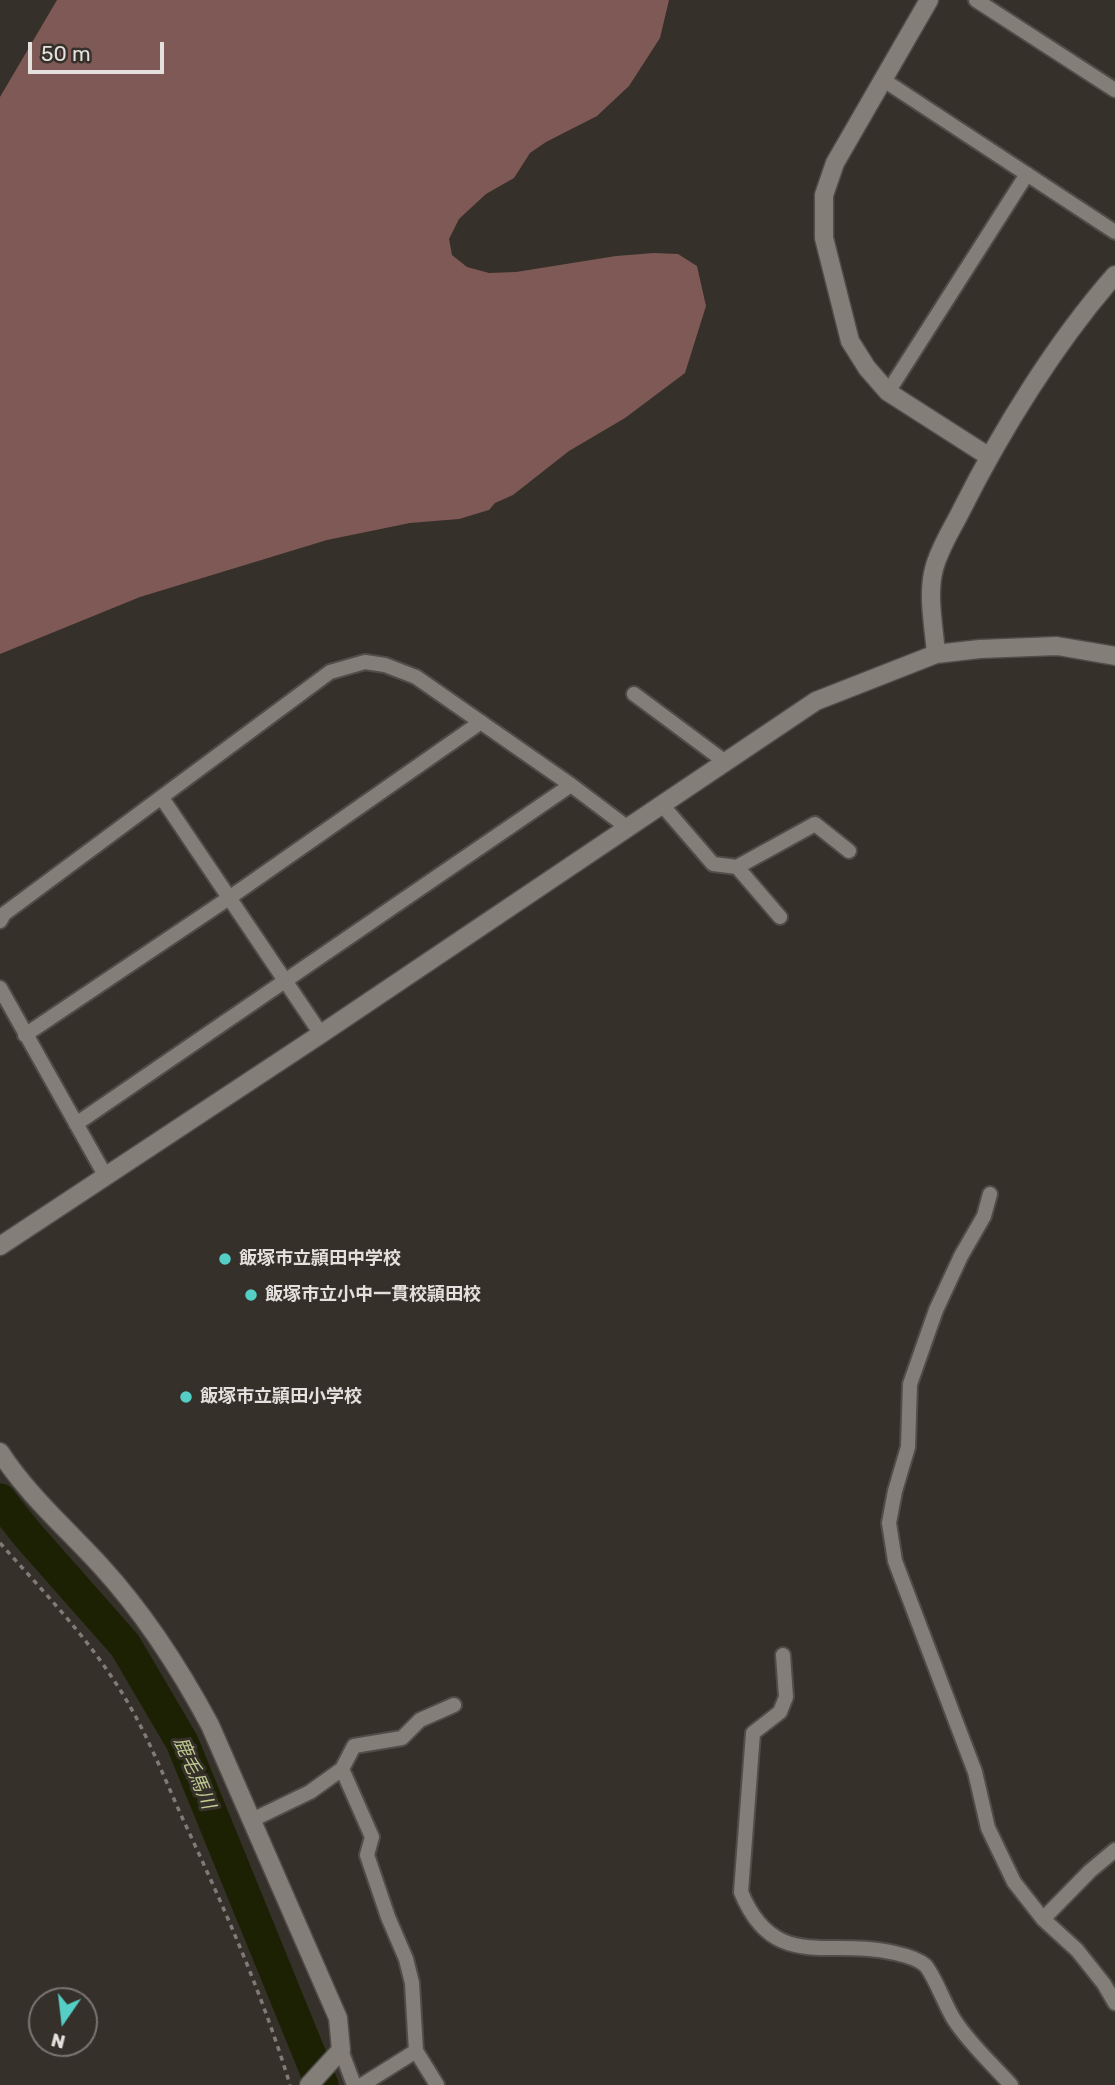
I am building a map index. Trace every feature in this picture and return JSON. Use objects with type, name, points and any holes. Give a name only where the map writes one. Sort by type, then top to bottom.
[{"type":"street","points":[[929,0],[835,163],[824,195],[824,239],[850,341],[867,368],[888,392],[988,456]]},
{"type":"street","points":[[976,0],[1115,90]]},
{"type":"street","points":[[882,79],[1115,232]]},
{"type":"street","points":[[888,392],[1027,174]]},
{"type":"street","points":[[936,654],[932,601],[934,570],[988,456],[1063,341],[1092,300],[1115,275]]},
{"type":"street","points":[[0,1246],[663,806],[724,761],[816,701],[936,654],[1057,646],[1115,656]]},
{"type":"street","points":[[0,921],[4,914],[330,672],[365,662],[385,664],[416,677],[628,828]]},
{"type":"street","points":[[634,694],[724,761]]},
{"type":"street","points":[[25,1035],[229,898],[481,722]]},
{"type":"street","points":[[76,1124],[571,785]]},
{"type":"street","points":[[162,798],[321,1034]]},
{"type":"street","points":[[663,806],[713,864],[737,867],[815,824],[849,851]]},
{"type":"street","points":[[737,867],[780,917]]},
{"type":"street","points":[[0,988],[105,1175]]},
{"type":"street","points":[[990,1194],[984,1216],[961,1256],[936,1310],[910,1384],[908,1447],[894,1491],[889,1523],[895,1561],[975,1772],[988,1828],[1014,1882],[1043,1919],[1077,1950],[1104,1984],[1115,2003]]},
{"type":"street","points":[[0,1452],[13,1472],[102,1567],[166,1647],[210,1725],[338,2018],[341,2050],[354,2085]]},
{"type":"street","points":[[783,1656],[786,1697],[780,1712],[753,1733],[741,1892],[750,1913],[767,1932],[791,1945],[823,1949],[873,1947],[904,1955],[925,1965],[955,2022],[1011,2085]]},
{"type":"street","points":[[252,1820],[310,1792],[342,1769],[354,1746],[402,1738],[420,1720],[454,1705]]},
{"type":"street","points":[[342,1769],[372,1837],[367,1855],[406,1959],[412,1983],[416,2051],[437,2085]]},
{"type":"street","points":[[1043,1919],[1090,1871],[1115,1850]]},
{"type":"street","points":[[309,2085],[341,2050]]},
{"type":"street","points":[[362,2085],[416,2051]]},
{"type":"path","points":[[0,1543],[86,1641],[123,1695],[216,1891],[274,2032],[290,2085]]},
{"type":"shaded area","points":[[57,0],[669,0],[660,38],[629,86],[597,116],[530,153],[514,178],[486,194],[459,219],[449,239],[452,255],[467,267],[489,273],[516,272],[616,256],[678,254],[697,266],[706,306],[685,373],[625,418],[569,451],[513,495],[495,503],[489,510],[459,519],[410,523],[327,540],[140,597],[0,654],[0,97]]},
{"type":"waterway","name":"鹿毛馬川","points":[[0,1500],[125,1645],[182,1742],[322,2085]]},
{"type":"place","name":"飯塚市立頴田中学校","points":[[225,1259]]},
{"type":"place","name":"飯塚市立小中一貫校頴田校","points":[[251,1295]]},
{"type":"place","name":"飯塚市立頴田小学校","points":[[186,1397]]}]
